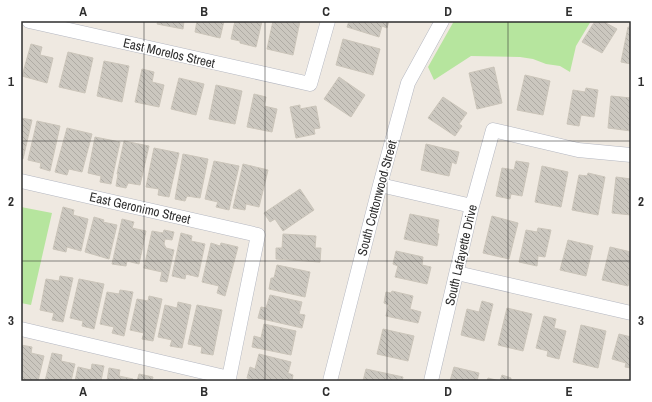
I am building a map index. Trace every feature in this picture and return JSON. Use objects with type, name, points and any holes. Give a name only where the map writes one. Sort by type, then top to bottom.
[{"type":"street","name":"East Morelos Street","points":[[29,21],[310,84],[328,21]]},
{"type":"street","name":"South Cottonwood Street","points":[[330,381],[380,185],[408,83],[442,21]]},
{"type":"street","name":"South Lafayette Drive","points":[[431,381],[472,206],[493,130],[578,150],[631,155]]},
{"type":"street","name":"East Geronimo Street","points":[[21,181],[258,235],[228,378],[21,329]]},
{"type":"street","points":[[380,185],[472,206]]},
{"type":"street","points":[[457,273],[631,313]]},
{"type":"green space","points":[[454,21],[591,21],[576,46],[570,72],[560,66],[546,64],[533,59],[520,57],[471,56],[434,80],[428,67]]},
{"type":"green space","points":[[21,207],[52,213],[31,305],[21,303]]},
{"type":"building","points":[[158,21],[184,21],[183,29],[157,24]]},
{"type":"building","points":[[197,21],[224,21],[220,38],[195,32]]},
{"type":"building","points":[[235,21],[262,21],[256,47],[231,39]]},
{"type":"building","points":[[273,21],[300,21],[293,55],[267,49]]},
{"type":"building","points":[[349,21],[389,21],[387,28],[382,26],[379,37],[347,27]]},
{"type":"building","points":[[595,21],[608,21],[606,23],[617,29],[602,53],[582,42]]},
{"type":"building","points":[[628,27],[631,27],[631,64],[621,62]]},
{"type":"building","points":[[343,39],[380,49],[373,75],[336,65]]},
{"type":"building","points":[[31,44],[42,47],[40,55],[53,58],[47,83],[22,76]]},
{"type":"building","points":[[68,52],[93,58],[85,93],[59,87]]},
{"type":"building","points":[[104,61],[129,66],[122,102],[97,96]]},
{"type":"building","points":[[494,67],[502,103],[477,109],[469,73]]},
{"type":"building","points":[[142,69],[154,72],[152,82],[164,85],[159,107],[135,102]]},
{"type":"building","points":[[525,75],[550,81],[543,115],[517,110]]},
{"type":"building","points":[[339,77],[365,95],[351,117],[324,99]]},
{"type":"building","points":[[179,78],[204,84],[196,115],[171,109]]},
{"type":"building","points":[[216,85],[242,91],[235,124],[209,119]]},
{"type":"building","points":[[586,88],[598,90],[594,117],[581,115],[579,126],[567,124],[573,90],[585,92]]},
{"type":"building","points":[[254,94],[266,97],[264,106],[277,109],[272,132],[247,127]]},
{"type":"building","points":[[611,96],[631,98],[631,131],[608,128]]},
{"type":"building","points":[[443,97],[467,113],[459,124],[462,126],[455,136],[428,118]]},
{"type":"building","points":[[300,105],[300,109],[316,106],[320,128],[314,129],[315,134],[296,138],[290,107]]},
{"type":"building","points":[[21,118],[32,120],[23,159],[21,159]]},
{"type":"building","points":[[37,121],[60,126],[50,171],[40,168],[41,163],[28,160]]},
{"type":"building","points":[[67,128],[92,134],[82,172],[69,169],[67,175],[55,172]]},
{"type":"building","points":[[95,137],[120,142],[111,184],[100,182],[101,176],[88,173]]},
{"type":"building","points":[[124,141],[149,146],[140,185],[128,183],[126,188],[116,186]]},
{"type":"building","points":[[426,144],[459,152],[456,164],[452,162],[449,176],[421,170]]},
{"type":"building","points":[[154,148],[179,153],[169,197],[158,195],[159,189],[146,187]]},
{"type":"building","points":[[183,154],[208,159],[200,198],[187,196],[185,201],[175,199]]},
{"type":"building","points":[[214,161],[239,166],[229,210],[216,207],[218,202],[205,199]]},
{"type":"building","points":[[516,161],[529,163],[522,196],[511,194],[510,199],[496,196],[502,168],[514,170]]},
{"type":"building","points":[[243,164],[268,170],[259,207],[246,204],[245,210],[233,208]]},
{"type":"building","points":[[542,166],[568,172],[561,207],[535,202]]},
{"type":"building","points":[[588,173],[605,177],[598,215],[572,210],[579,175],[587,176]]},
{"type":"building","points":[[616,177],[631,179],[631,215],[612,213]]},
{"type":"building","points":[[300,189],[314,210],[283,231],[275,219],[270,222],[264,213]]},
{"type":"building","points":[[63,207],[74,210],[73,215],[88,219],[81,251],[67,247],[66,252],[53,249]]},
{"type":"building","points":[[410,214],[439,220],[437,246],[404,239]]},
{"type":"building","points":[[492,216],[518,223],[509,259],[483,253]]},
{"type":"building","points":[[94,217],[104,220],[103,222],[117,225],[109,259],[85,252]]},
{"type":"building","points":[[122,219],[134,222],[132,228],[146,231],[139,264],[127,261],[126,266],[112,264]]},
{"type":"building","points":[[538,228],[551,230],[545,257],[538,256],[537,266],[519,262],[526,230],[537,232]]},
{"type":"building","points":[[164,230],[174,232],[172,240],[165,239],[164,244],[166,248],[174,250],[167,282],[160,281],[162,272],[144,268],[152,231],[163,233]]},
{"type":"building","points":[[181,233],[192,236],[191,241],[205,244],[198,277],[186,274],[185,279],[172,276]]},
{"type":"building","points":[[283,234],[316,236],[315,248],[321,248],[320,262],[276,259],[276,248],[282,248]]},
{"type":"building","points":[[568,240],[593,246],[586,276],[560,270]]},
{"type":"building","points":[[211,243],[220,246],[221,243],[238,247],[225,296],[217,293],[219,286],[202,282]]},
{"type":"building","points":[[610,247],[631,252],[631,271],[628,286],[602,280]]},
{"type":"building","points":[[396,251],[423,257],[422,265],[431,267],[427,284],[395,277],[398,266],[393,264]]},
{"type":"building","points":[[277,265],[310,272],[305,297],[269,289],[271,278],[274,278]]},
{"type":"building","points":[[60,276],[73,278],[63,322],[52,320],[54,313],[40,310],[46,279],[59,281]]},
{"type":"building","points":[[79,279],[104,284],[94,329],[82,326],[83,321],[70,318]]},
{"type":"building","points":[[120,290],[133,292],[124,336],[112,333],[114,327],[100,324],[107,292],[119,294]]},
{"type":"building","points":[[392,291],[413,296],[410,309],[421,312],[418,323],[386,316],[389,305],[384,303],[386,292],[391,293]]},
{"type":"building","points":[[270,295],[302,302],[299,314],[305,315],[302,328],[258,318],[261,307],[266,308]]},
{"type":"building","points":[[149,296],[162,299],[153,341],[142,339],[144,333],[130,330],[137,299],[148,301]]},
{"type":"building","points":[[482,301],[493,304],[484,341],[461,335],[467,309],[479,312]]},
{"type":"building","points":[[178,302],[191,305],[182,348],[170,346],[172,340],[158,337],[165,305],[177,308]]},
{"type":"building","points":[[197,305],[222,310],[213,355],[201,353],[202,347],[188,344]]},
{"type":"building","points":[[507,308],[532,314],[523,351],[498,345]]},
{"type":"building","points":[[544,316],[556,319],[554,328],[566,331],[559,359],[547,356],[548,351],[536,348]]},
{"type":"building","points":[[264,324],[296,331],[291,355],[252,347],[254,336],[261,338]]},
{"type":"building","points":[[581,325],[606,331],[598,368],[573,362]]},
{"type":"building","points":[[383,329],[414,336],[408,361],[377,354]]},
{"type":"building","points":[[619,334],[631,337],[631,368],[625,367],[626,363],[612,359]]},
{"type":"building","points":[[21,345],[32,347],[31,353],[44,356],[38,381],[21,381]]},
{"type":"building","points":[[52,353],[62,355],[61,361],[75,364],[71,381],[45,381]]},
{"type":"building","points":[[259,354],[291,362],[288,373],[293,375],[292,381],[261,381],[247,378],[250,367],[255,369]]},
{"type":"building","points":[[92,364],[104,366],[101,381],[75,381],[78,367],[91,370]]},
{"type":"building","points":[[454,367],[479,373],[477,381],[450,381]]},
{"type":"building","points":[[109,368],[120,370],[119,376],[133,379],[133,381],[107,381]]},
{"type":"building","points":[[366,369],[403,377],[402,381],[363,381]]},
{"type":"building","points":[[139,374],[153,377],[152,381],[137,381]]},
{"type":"building","points":[[502,375],[511,378],[511,381],[500,381]]},
{"type":"building","points":[[488,378],[500,381],[487,381]]}]
